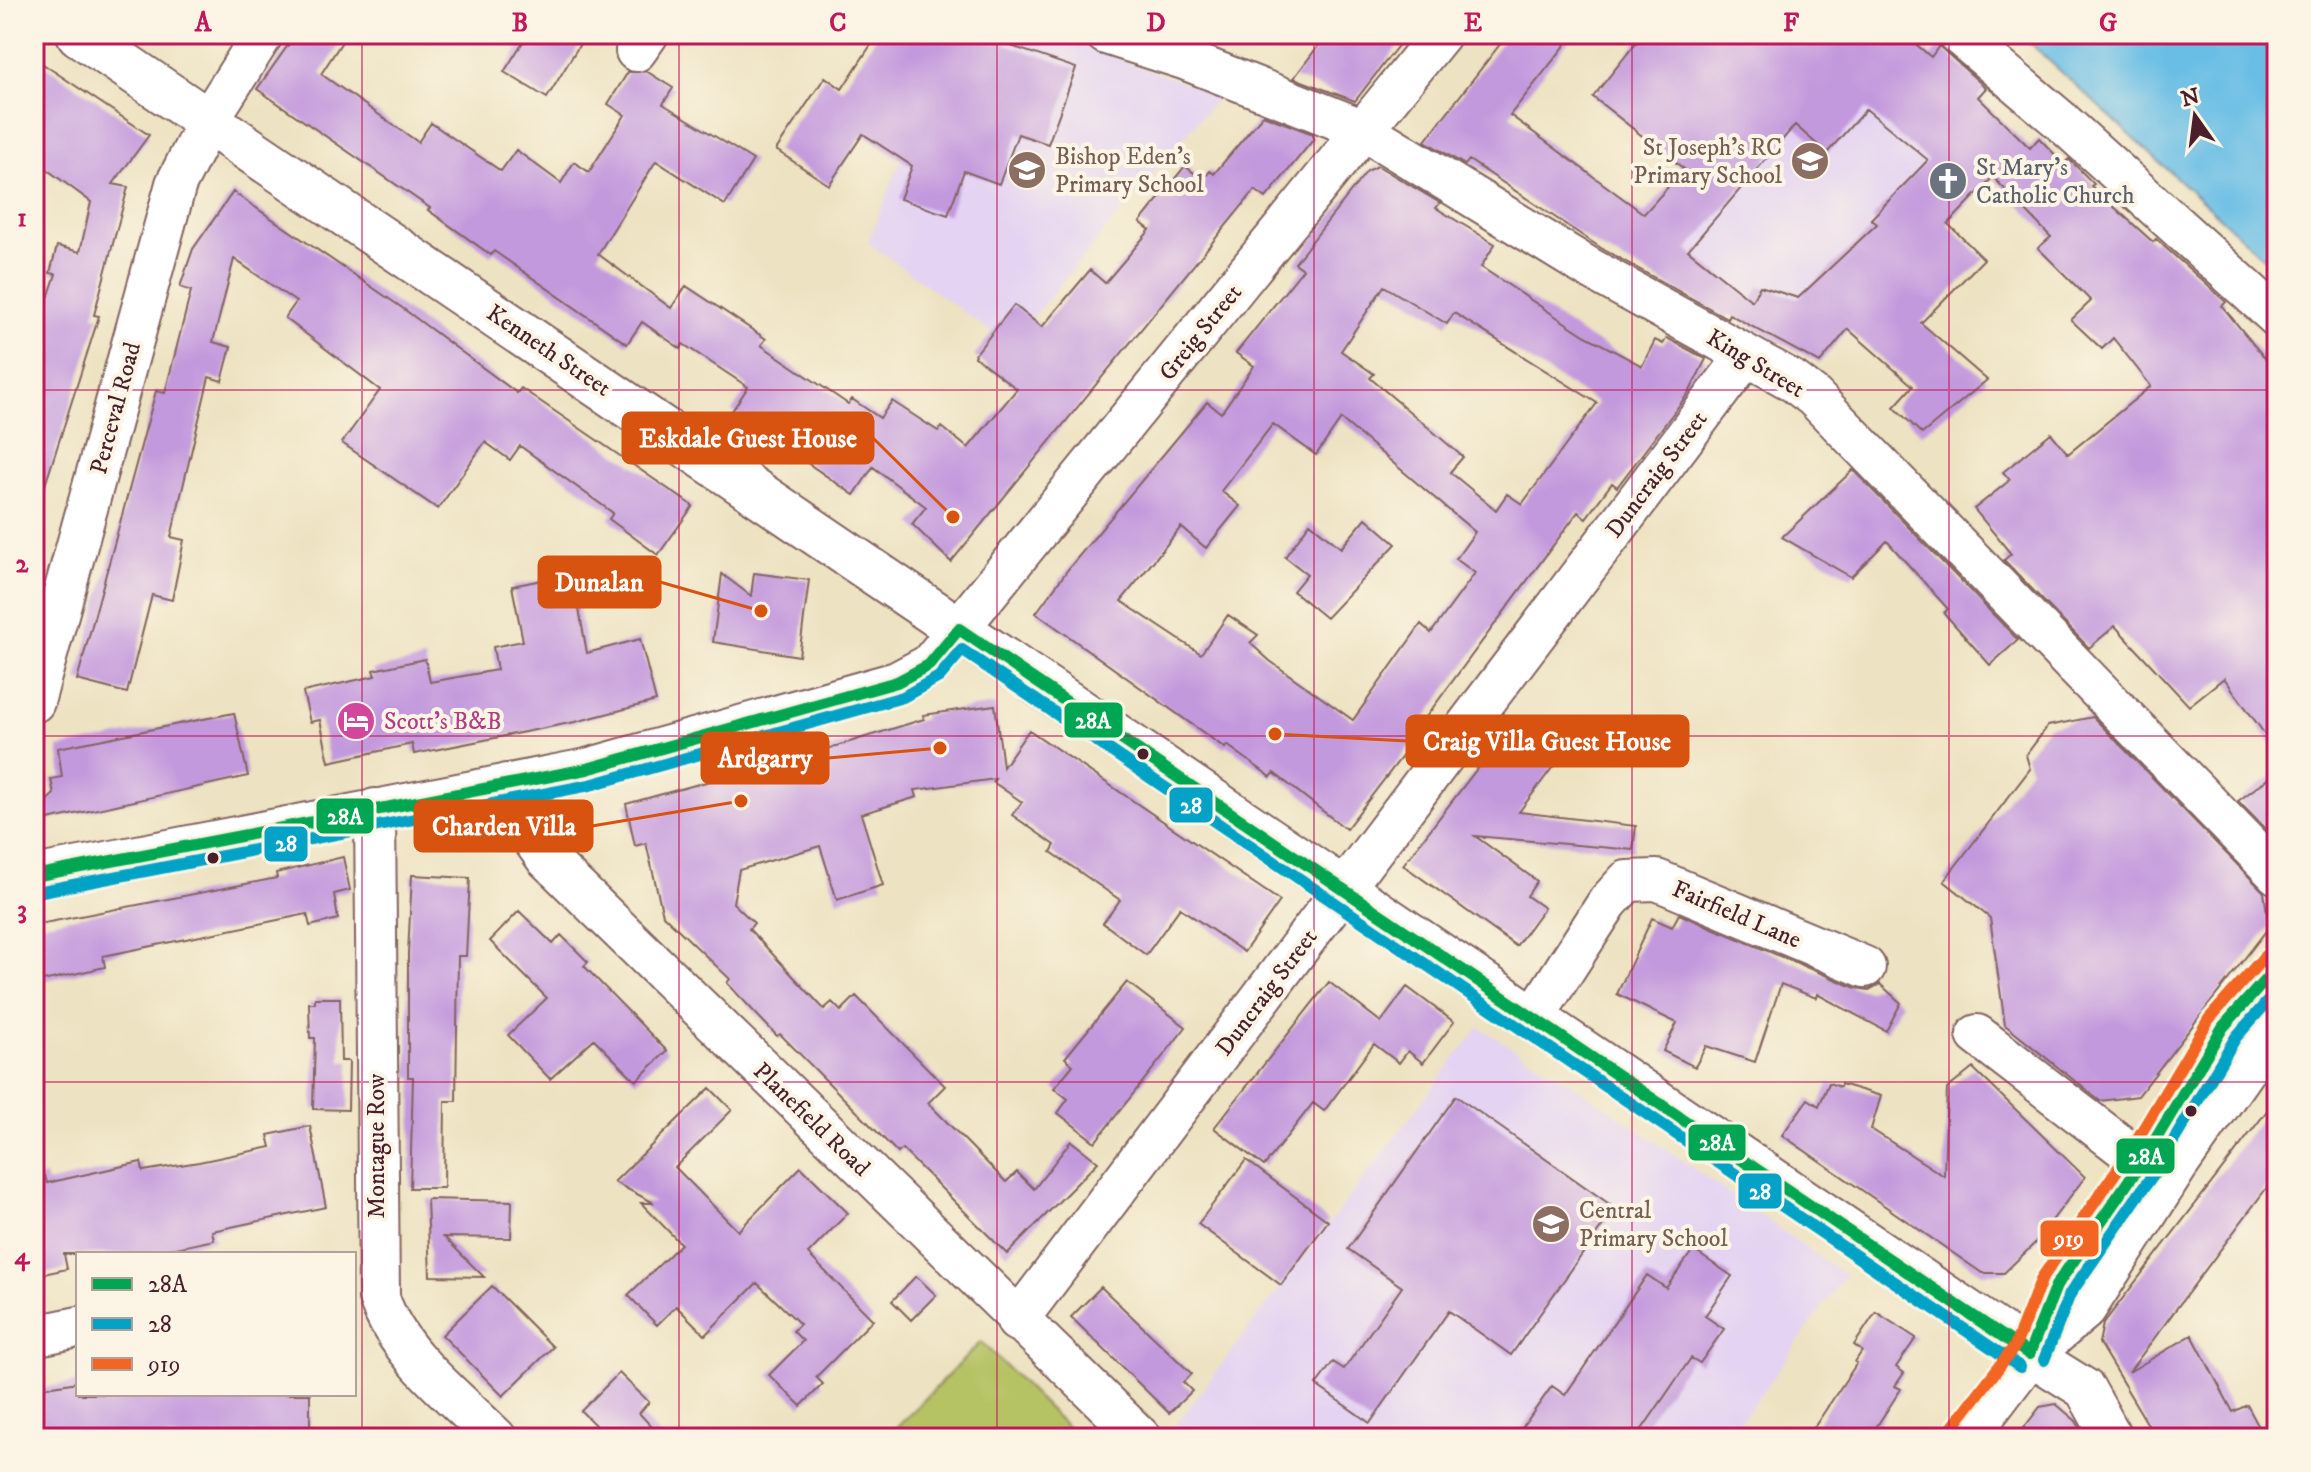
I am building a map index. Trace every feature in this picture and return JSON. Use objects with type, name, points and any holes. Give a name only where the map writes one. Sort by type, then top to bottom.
[{"type":"main road","name":"Kenneth Street","points":[[79,34],[209,119],[2029,1354]]},
{"type":"main road","points":[[2029,1354],[2056,1286],[2142,1162],[2223,1027],[2277,967]]},
{"type":"main road","points":[[1965,1438],[2029,1354],[2084,1308],[2175,1166],[2277,1020]]},
{"type":"street","name":"Perceval Road","points":[[34,702],[176,184],[209,119],[263,34]]},
{"type":"street","name":"King Street","points":[[1106,34],[1192,46],[1364,130],[1527,231],[1793,381],[1814,397],[2277,874]]},
{"type":"street","name":"Greig Street","points":[[34,876],[506,784],[671,748],[897,682],[929,665],[1441,34]]},
{"type":"street","points":[[1958,34],[2060,120],[2277,317]]},
{"type":"street","name":"Duncraig Street","points":[[1017,1321],[1746,356]]},
{"type":"street","name":"Planefield Road","points":[[506,784],[524,827],[546,858],[1017,1321],[1141,1438]]},
{"type":"street","name":"Montague Row","points":[[375,809],[365,1274],[387,1322],[402,1344],[496,1438]]},
{"type":"street","name":"Fairfield Lane","points":[[1534,1017],[1608,902],[1627,881],[1657,880],[1865,967]]},
{"type":"street","points":[[1977,1035],[2142,1162]]},
{"type":"street","points":[[34,1336],[76,1327]]},
{"type":"street","name":"Kenneth Street","points":[[2029,1354],[2085,1389],[2112,1438]]},
{"type":"shaded area","name":"Bishop Eden's Primary School","points":[[951,34],[1053,34],[1219,96],[1009,345],[868,243]]},
{"type":"shaded area","name":"St Joseph's RC Primary School","points":[[1904,34],[1931,56],[1940,46],[1988,86],[1983,103],[1871,219],[1876,224],[1798,298],[1760,286],[1741,321],[1616,257],[1632,227]]},
{"type":"shaded area","name":"Central Primary School","points":[[1479,1027],[1590,1096],[1845,1275],[1760,1396],[1727,1438],[1176,1438],[1170,1432]]},
{"type":"green space","points":[[981,1342],[1078,1438],[886,1438]]},
{"type":"water","points":[[2020,34],[2277,34],[2277,270]]},
{"type":"building","points":[[296,34],[347,34],[321,74],[418,142],[431,123],[501,171],[516,150],[561,183],[574,162],[589,172],[625,115],[608,104],[628,72],[646,71],[673,88],[663,104],[753,160],[725,205],[656,161],[598,254],[671,308],[686,286],[766,339],[761,345],[848,404],[852,399],[880,418],[892,401],[938,431],[942,427],[968,448],[1017,389],[974,356],[1014,305],[1042,327],[1090,270],[1105,283],[1150,230],[1140,222],[1185,166],[1203,180],[1210,171],[1214,174],[1263,115],[1313,134],[1313,140],[1266,198],[1255,190],[951,562],[912,524],[926,507],[873,467],[854,495],[732,411],[748,387],[683,344],[681,349],[642,322],[627,344],[494,251],[491,255],[428,210],[430,208],[257,89]]},
{"type":"building","points":[[528,34],[586,34],[547,98],[504,72]]},
{"type":"building","points":[[878,34],[976,34],[1076,68],[1048,144],[1018,134],[999,184],[964,171],[948,215],[900,199],[912,166],[863,134],[829,185],[776,150],[825,77],[842,89]]},
{"type":"building","points":[[1327,34],[1407,34],[1355,101],[1294,78]]},
{"type":"building","points":[[1508,34],[1574,34],[1510,115],[1644,214],[1684,169],[1593,97],[1643,34],[1904,34],[1931,57],[1939,46],[1986,88],[1978,97],[2030,148],[2039,138],[2064,164],[2069,159],[2094,184],[2091,186],[2226,302],[2222,306],[2277,373],[2277,751],[2224,678],[2189,706],[2115,626],[2089,648],[2004,560],[2011,554],[1974,509],[2010,480],[2003,472],[2051,433],[2068,454],[2151,386],[2113,338],[2102,349],[2071,320],[2091,301],[2038,248],[2051,237],[1993,177],[1948,224],[1984,259],[1921,323],[1987,380],[1922,434],[1894,407],[1913,386],[1848,329],[1820,363],[1729,314],[1727,318],[1601,248],[1469,160],[1465,165],[1425,141]],"holes":[[[1866,109],[1928,160],[1871,219],[1877,224],[1798,298],[1760,286],[1752,301],[1688,250],[1795,125],[1827,153]]]},
{"type":"building","points":[[34,58],[149,135],[113,184],[128,187],[94,315],[99,316],[41,498],[34,497],[34,340],[56,274],[50,273],[57,246],[80,252],[91,202],[34,160]]},
{"type":"building","points":[[1378,166],[1440,203],[1436,208],[1495,244],[1481,267],[1584,335],[1642,366],[1655,340],[1663,344],[1667,338],[1706,359],[1690,391],[1617,487],[1612,483],[1586,518],[1578,512],[1423,721],[1427,724],[1346,829],[1274,773],[1271,777],[1227,745],[1225,748],[1036,613],[1069,568],[1207,402],[1221,413],[1254,366],[1236,353],[1303,269],[1295,263],[1367,171]],"holes":[[[1384,286],[1447,324],[1454,313],[1597,403],[1522,504],[1507,494],[1496,510],[1450,472],[1463,457],[1370,378],[1374,374],[1341,351]],[[1341,419],[1475,532],[1456,559],[1475,573],[1431,633],[1421,624],[1353,720],[1270,661],[1250,643],[1258,635],[1228,615],[1201,654],[1121,601],[1181,527],[1206,548],[1240,506],[1221,491],[1273,424],[1316,455]]]},
{"type":"building","points":[[233,192],[401,307],[517,393],[521,388],[693,506],[658,555],[609,519],[613,513],[520,446],[510,460],[485,442],[438,509],[342,443],[380,390],[285,318],[296,302],[234,259],[213,342],[231,347],[222,381],[209,377],[171,537],[184,540],[172,600],[152,595],[127,693],[77,680],[156,391],[165,393],[191,291],[180,287],[193,249]]},
{"type":"building","points":[[1853,470],[2018,640],[1990,665],[1944,613],[1948,609],[1887,541],[1851,577],[1782,537]]},
{"type":"building","points":[[1366,518],[1396,544],[1326,618],[1293,591],[1307,574],[1285,557],[1310,523],[1341,548]]},
{"type":"building","points":[[754,573],[809,580],[799,656],[713,642],[722,574],[751,596]]},
{"type":"building","points":[[542,580],[547,604],[577,598],[587,653],[640,639],[656,701],[575,722],[414,754],[412,744],[329,762],[320,720],[310,722],[303,692],[375,676],[373,670],[425,659],[430,682],[497,670],[493,647],[523,641],[512,586]]},
{"type":"building","points":[[995,705],[1003,767],[1029,730],[1280,901],[1244,952],[1180,908],[1146,955],[1103,923],[1120,900],[1051,852],[1055,845],[1012,815],[1022,802],[993,782],[995,779],[915,790],[917,797],[861,814],[883,885],[837,900],[820,846],[739,870],[733,903],[754,923],[749,929],[824,1009],[832,1002],[841,1011],[856,996],[945,1086],[928,1103],[1006,1182],[1017,1172],[1034,1189],[1071,1141],[1098,1162],[1007,1254],[902,1149],[898,1153],[780,1034],[777,1036],[727,983],[730,979],[663,915],[646,843],[635,846],[626,804],[830,748],[924,719],[923,715]]},
{"type":"building","points":[[234,713],[248,776],[34,823],[34,812],[54,794],[51,779],[62,777],[58,748]]},
{"type":"building","points":[[2093,717],[2264,892],[2269,927],[2138,1096],[2100,1101],[2005,1025],[1990,918],[1944,881],[2030,769],[2026,755],[2048,726]]},
{"type":"building","points":[[1516,718],[1555,747],[1547,758],[1555,764],[1519,812],[1636,826],[1633,850],[1475,836],[1537,881],[1527,896],[1544,908],[1516,946],[1403,865]]},
{"type":"building","points":[[2277,772],[2277,841],[2238,801]]},
{"type":"building","points":[[343,857],[350,890],[334,894],[338,919],[310,926],[307,914],[103,956],[105,967],[34,983],[34,933],[40,932],[39,924],[277,878],[276,873]]},
{"type":"building","points":[[412,875],[470,878],[466,956],[458,956],[456,1101],[445,1101],[444,1188],[410,1188],[413,1077],[408,1077],[408,954]]},
{"type":"building","points":[[519,911],[553,944],[561,935],[588,962],[584,966],[667,1051],[636,1081],[594,1039],[550,1079],[508,1035],[547,998],[490,941]]},
{"type":"building","points":[[1679,914],[1856,988],[1869,990],[1880,984],[1901,1003],[1886,1031],[1817,994],[1816,998],[1781,984],[1755,1062],[1706,1046],[1695,1067],[1663,1051],[1677,1023],[1617,994],[1652,918],[1672,927]]},
{"type":"building","points":[[1127,982],[1186,1027],[1095,1142],[1058,1113],[1068,1099],[1054,1088],[1073,1065],[1065,1058]]},
{"type":"building","points":[[1329,982],[1381,1022],[1407,987],[1454,1022],[1423,1063],[1408,1051],[1399,1063],[1374,1044],[1324,1111],[1313,1103],[1264,1166],[1214,1128]]},
{"type":"building","points":[[315,998],[340,998],[341,1061],[349,1061],[348,1110],[313,1109],[315,1038],[310,1038],[309,1003],[315,1003]]},
{"type":"building","points":[[1973,1068],[2085,1177],[2034,1244],[2004,1273],[1982,1273],[1782,1135],[1808,1099],[1819,1106],[1829,1083],[1840,1087],[1841,1084],[1881,1096],[1871,1129],[1944,1176],[1947,1089]]},
{"type":"building","points":[[710,1088],[732,1110],[675,1167],[738,1231],[801,1167],[848,1213],[808,1254],[873,1320],[816,1377],[823,1384],[801,1406],[769,1375],[803,1341],[793,1331],[800,1324],[757,1283],[705,1335],[676,1306],[657,1325],[628,1295],[681,1244],[641,1203],[654,1203],[614,1182]]},
{"type":"building","points":[[1456,1096],[1615,1208],[1511,1355],[1449,1311],[1370,1423],[1316,1385],[1333,1362],[1344,1369],[1402,1287],[1348,1249]]},
{"type":"building","points":[[2277,1098],[2277,1174],[2129,1372],[2192,1335],[2233,1412],[2247,1405],[2265,1438],[2156,1438],[2099,1343],[2103,1324]]},
{"type":"building","points":[[310,1126],[326,1207],[212,1231],[214,1240],[158,1252],[64,1254],[67,1269],[34,1276],[34,1178],[45,1176],[47,1183],[141,1162],[143,1171],[199,1162],[271,1147],[268,1135]]},
{"type":"building","points":[[1246,1160],[1328,1221],[1281,1285],[1198,1224]]},
{"type":"building","points":[[427,1199],[512,1201],[511,1238],[444,1237],[484,1277],[430,1276]]},
{"type":"building","points":[[1693,1250],[1732,1276],[1705,1316],[1724,1329],[1700,1363],[1691,1358],[1636,1438],[1515,1438],[1552,1386],[1565,1395],[1647,1275],[1666,1288]]},
{"type":"building","points":[[916,1276],[936,1295],[911,1320],[892,1301]]},
{"type":"building","points":[[492,1286],[553,1347],[503,1396],[442,1335]]},
{"type":"building","points":[[1101,1287],[1192,1374],[1183,1382],[1192,1391],[1169,1413],[1071,1317]]},
{"type":"building","points":[[1876,1312],[1916,1338],[1896,1367],[1904,1373],[1895,1386],[1901,1389],[1869,1438],[1807,1438],[1857,1363],[1862,1351],[1854,1345]]},
{"type":"building","points":[[619,1373],[649,1402],[639,1413],[662,1438],[608,1438],[581,1411]]},
{"type":"building","points":[[76,1382],[76,1396],[310,1396],[310,1438],[255,1438],[255,1433],[218,1438],[42,1438],[34,1389]]},
{"type":"building","points":[[2056,1404],[2076,1421],[2086,1438],[2016,1438],[2040,1407]]},
{"type":"transit line","name":"28A","points":[[34,876],[587,769],[897,682],[929,665],[959,629],[2029,1354]]},
{"type":"transit line","name":"28","points":[[37,892],[590,785],[903,697],[939,677],[962,650],[2020,1367]]},
{"type":"transit line","name":"919","points":[[1952,1428],[2015,1346],[2042,1278],[2129,1153],[2209,1019],[2265,956]]},
{"type":"transit line","name":"28A","points":[[2029,1354],[2056,1286],[2142,1162],[2223,1027],[2277,967]]},
{"type":"transit line","name":"28","points":[[2044,1360],[2070,1294],[2156,1170],[2236,1037],[2277,991]]},
{"type":"place","name":"St Joseph's RC Primary School","points":[[1810,161]]},
{"type":"place","name":"Bishop Eden's Primary School","points":[[1027,170]]},
{"type":"place","name":"St Mary's Catholic Church","points":[[1948,181]]},
{"type":"place","name":"Eskdale Guest House","points":[[953,517]]},
{"type":"place","name":"Dunalan","points":[[761,611]]},
{"type":"place","name":"Scott's B&B","points":[[356,721]]},
{"type":"place","name":"Craig Villa Guest House","points":[[1275,734]]},
{"type":"place","name":"Ardgarry","points":[[940,748]]},
{"type":"place","name":"Charden Villa","points":[[741,801]]},
{"type":"place","name":"Central Primary School","points":[[1551,1224]]}]
